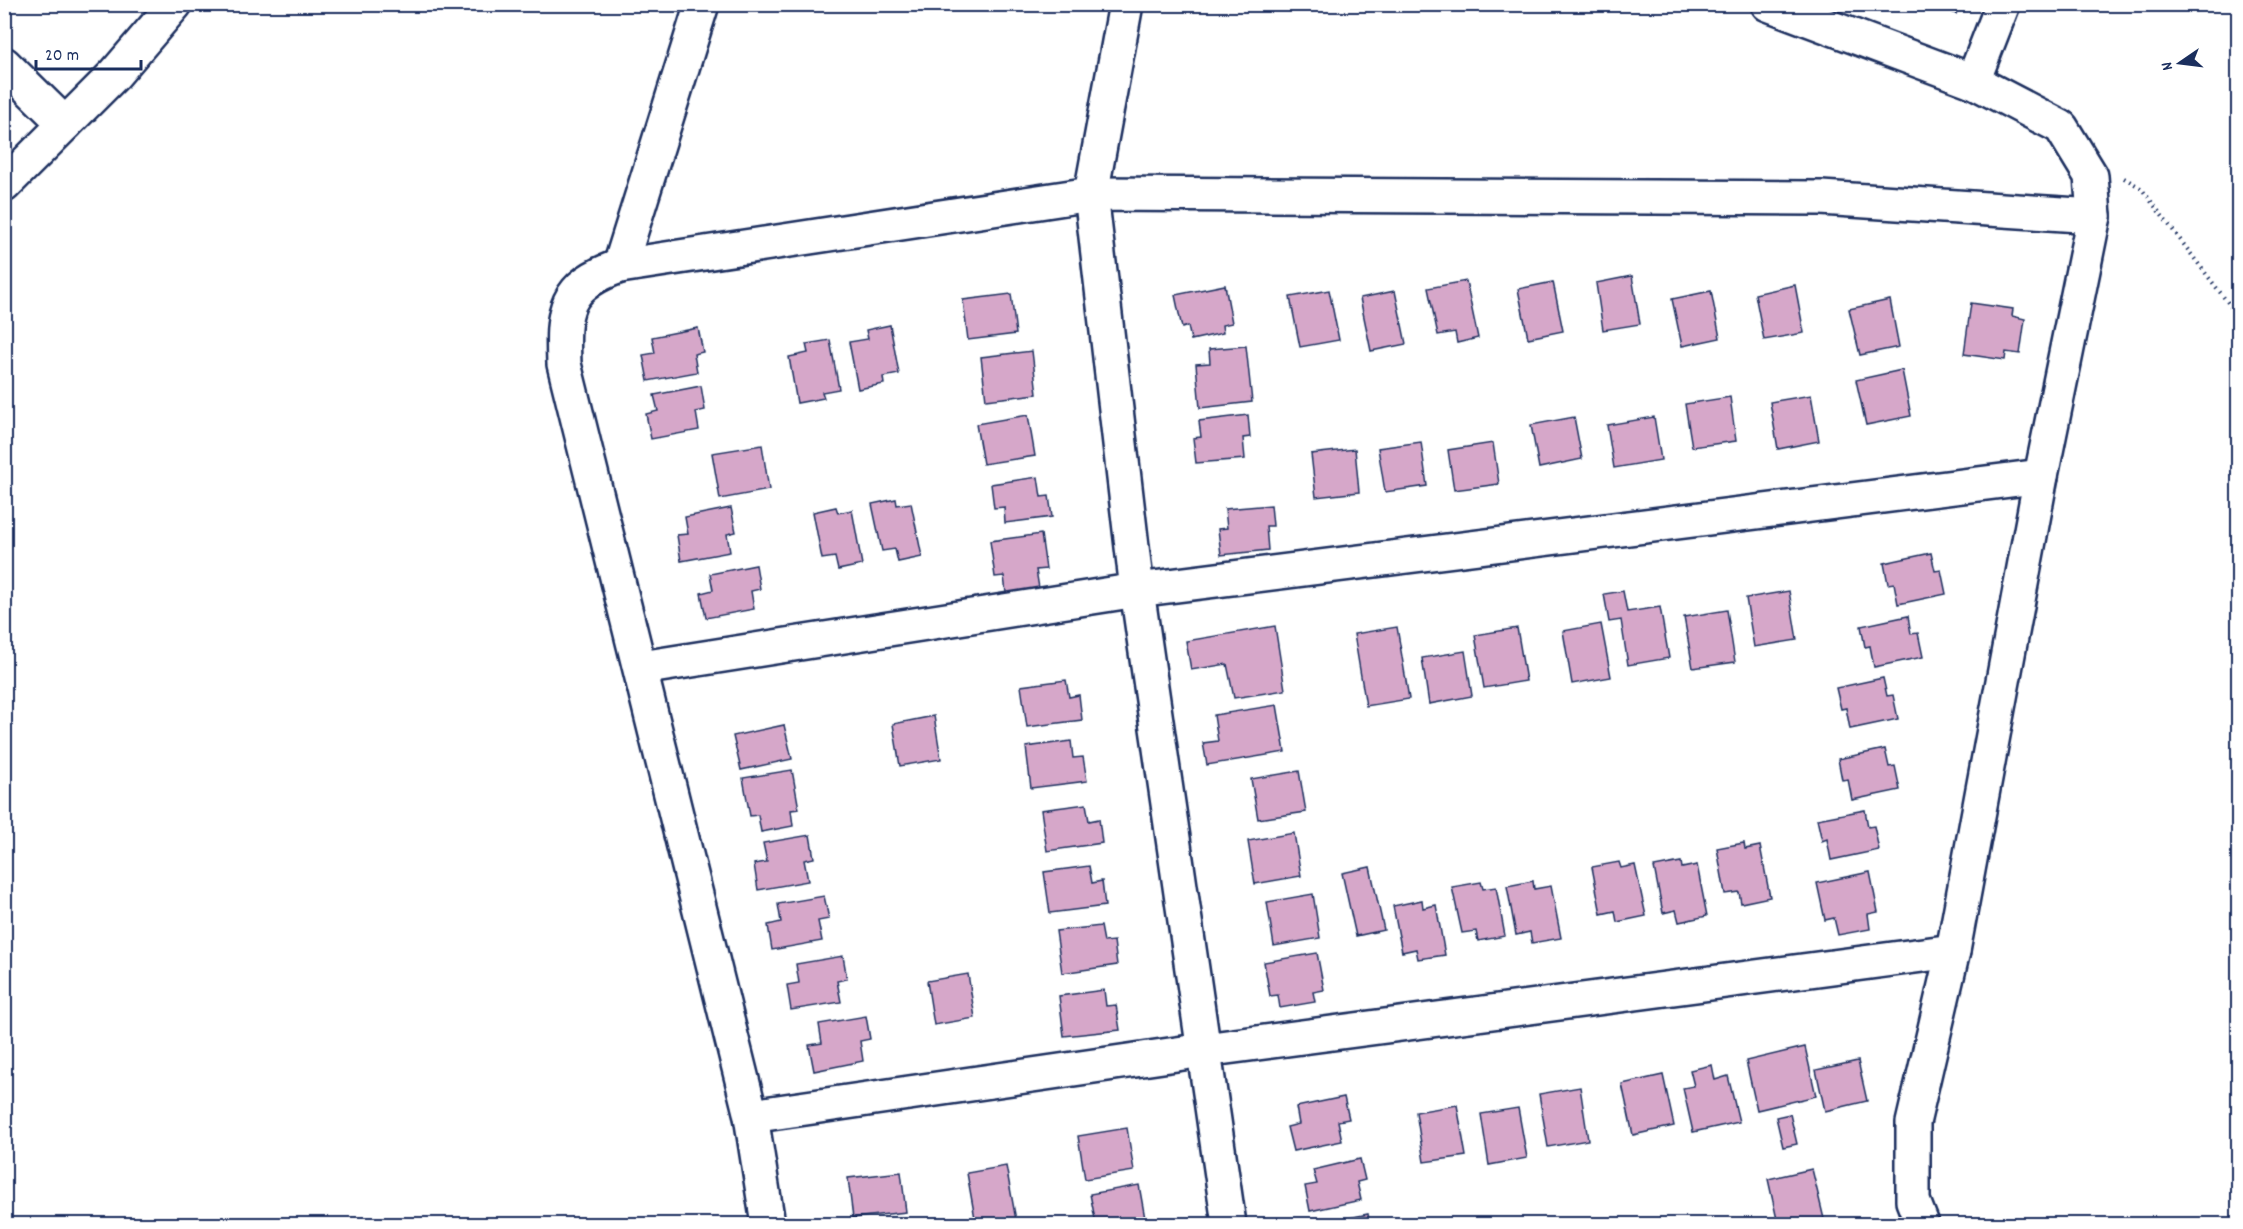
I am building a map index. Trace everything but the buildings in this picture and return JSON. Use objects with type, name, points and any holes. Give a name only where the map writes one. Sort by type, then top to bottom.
[{"type":"street","points":[[4,185],[115,74],[175,4]]},
{"type":"street","points":[[620,267],[702,4]]},
{"type":"street","points":[[1126,4],[1091,194],[1137,590],[1230,1224]]},
{"type":"street","points":[[1768,4],[1973,81],[2061,127],[2091,176],[2094,216],[2041,476],[1953,951],[1913,1123],[1913,1201],[1922,1224]]},
{"type":"street","points":[[1973,81],[2003,4]]},
{"type":"street","points":[[4,64],[65,124]]},
{"type":"street","points":[[768,1224],[751,1116],[564,364],[562,320],[575,293],[597,274],[620,267],[1091,194],[1821,198],[2094,216]]},
{"type":"street","points":[[641,668],[1137,590],[2041,476]]},
{"type":"street","points":[[751,1116],[1204,1050],[1953,951]]},
{"type":"path","points":[[2091,176],[2114,175],[2133,182],[2141,188],[2238,316]]}]
